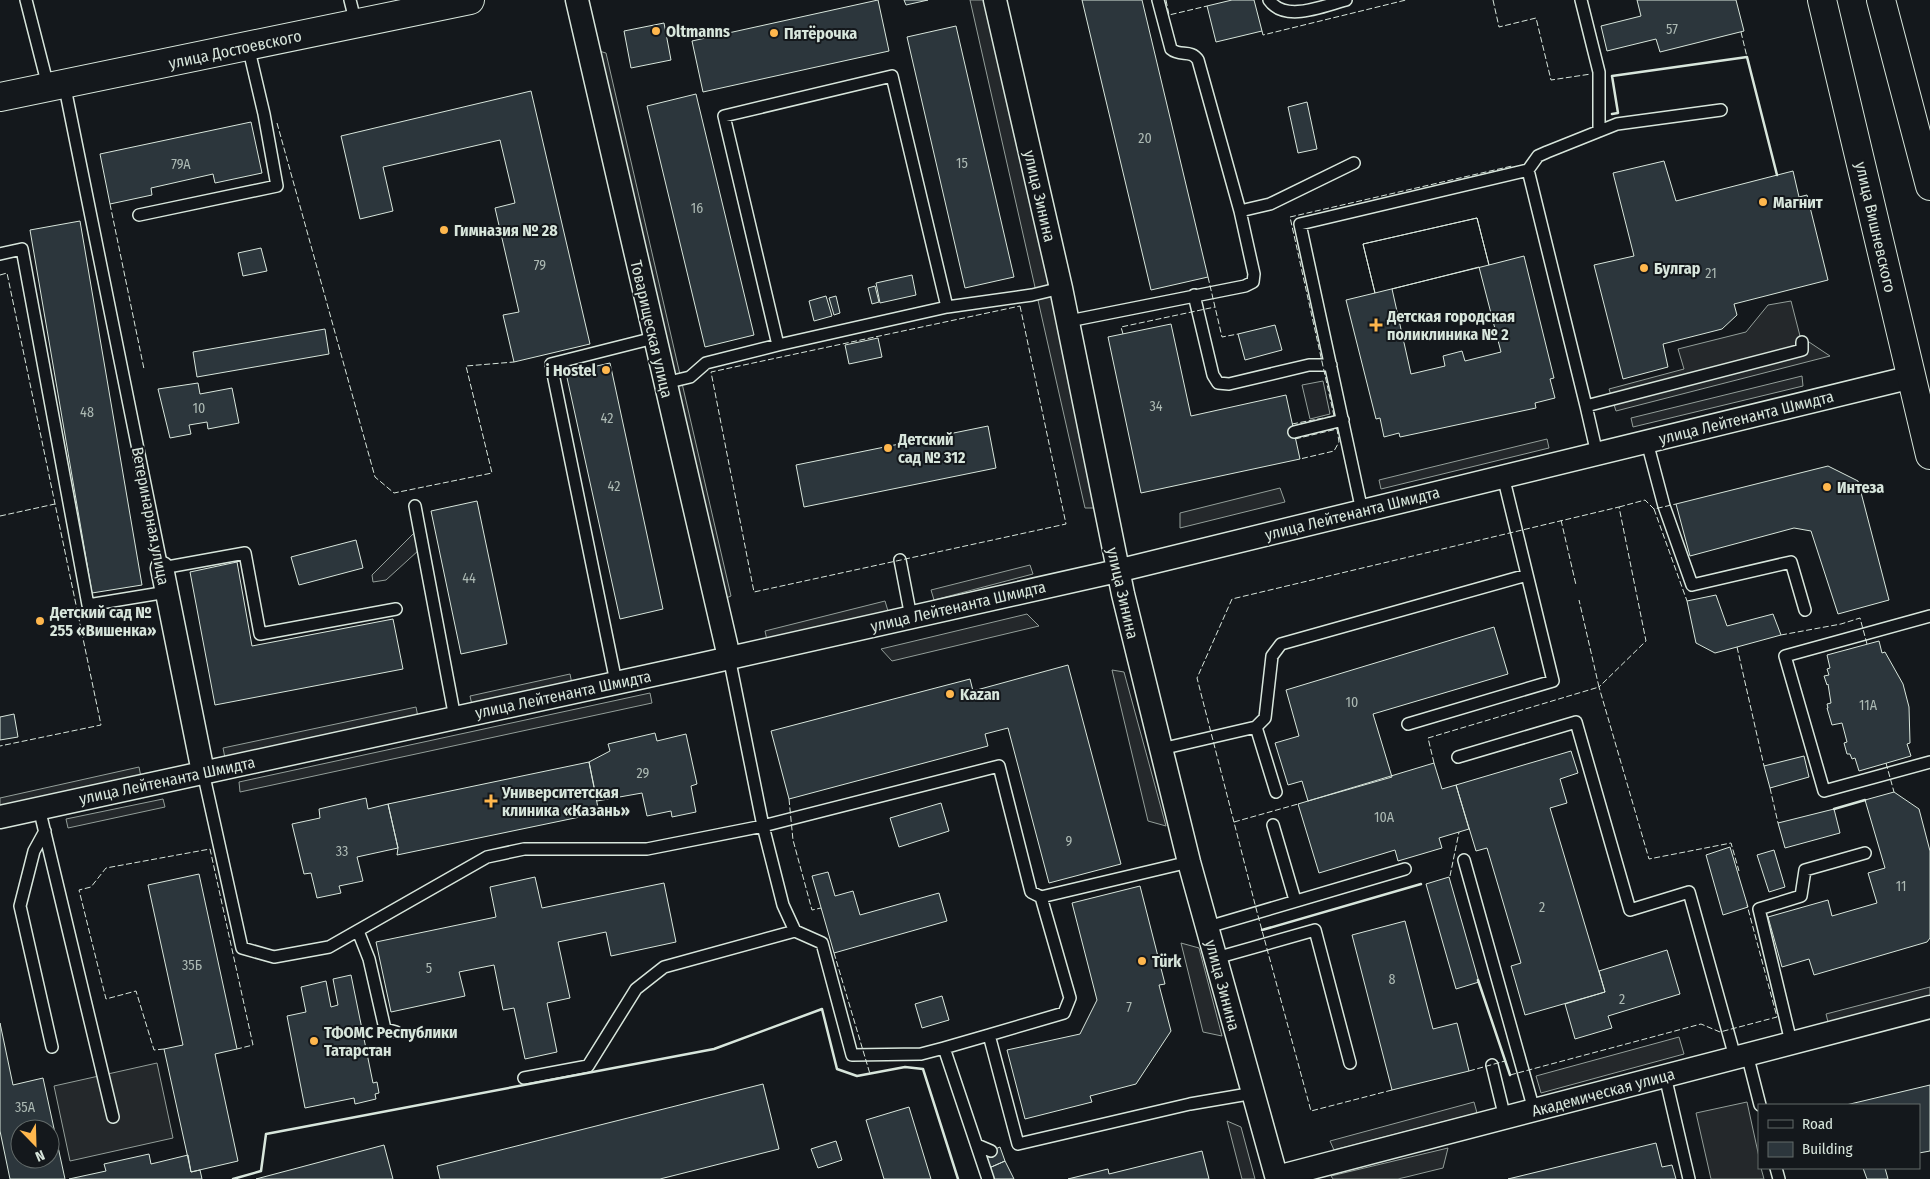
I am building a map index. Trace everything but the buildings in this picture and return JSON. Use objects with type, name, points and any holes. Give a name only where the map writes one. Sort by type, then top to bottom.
[{"type":"main road","name":"улица Достоевского","points":[[0,97],[248,46],[353,12],[470,0]]},
{"type":"main road","name":"улица Вишневского","points":[[1822,0],[1930,455]]},
{"type":"main road","points":[[1882,0],[1930,186]]},
{"type":"street","name":"Товарищеская улица","points":[[577,0],[729,657]]},
{"type":"street","name":"улица Зинина","points":[[995,0],[1069,321],[1117,571],[1189,862],[1277,1178]]},
{"type":"street","name":"улица Лейтенанта Шмидта","points":[[0,817],[1117,571],[1912,377]]},
{"type":"street","name":"Ветеринарная улица","points":[[162,568],[203,772]]},
{"type":"street","name":"Академическая улица","points":[[1277,1178],[1930,1007]]},
{"type":"lane","name":"Ветеринарная улица","points":[[26,0],[56,85],[162,568]]},
{"type":"lane","points":[[1069,321],[1244,286],[1253,282],[1254,274],[1240,211],[1198,60],[1196,56],[1189,52],[1177,53],[1171,49],[1158,0]]},
{"type":"lane","points":[[1269,0],[1278,10],[1296,12],[1346,0]]},
{"type":"lane","points":[[1581,0],[1599,72],[1599,130]]},
{"type":"lane","points":[[139,215],[277,186],[264,114],[248,46]]},
{"type":"lane","points":[[778,345],[724,116],[892,76],[947,307]]},
{"type":"lane","points":[[1362,511],[1300,224],[1528,170],[1538,156],[1599,130],[1625,123],[1722,110]]},
{"type":"lane","points":[[1240,211],[1270,204],[1354,163]]},
{"type":"lane","points":[[1528,170],[1597,454]]},
{"type":"lane","points":[[0,254],[22,249],[88,606],[167,592]]},
{"type":"lane","points":[[665,383],[690,377],[706,363],[778,345],[947,307],[1032,295],[1061,288]]},
{"type":"lane","points":[[1194,295],[1213,375],[1218,383],[1229,384],[1309,365],[1330,365]]},
{"type":"lane","points":[[616,682],[551,364],[654,338]]},
{"type":"lane","points":[[1586,406],[1802,350],[1802,342]]},
{"type":"lane","points":[[1294,432],[1342,420]]},
{"type":"lane","points":[[1646,442],[1664,506],[1692,585],[1791,562],[1805,610]]},
{"type":"lane","points":[[1408,724],[1553,681],[1503,476]]},
{"type":"lane","points":[[415,506],[455,718]]},
{"type":"lane","points":[[162,568],[245,552],[260,634],[396,609]]},
{"type":"lane","points":[[900,560],[911,617]]},
{"type":"lane","points":[[1161,749],[1256,727],[1265,718],[1272,656],[1281,644],[1527,575]]},
{"type":"lane","points":[[1930,616],[1785,656],[1824,791],[1930,762]]},
{"type":"lane","points":[[729,657],[763,826],[783,905],[795,931]]},
{"type":"lane","points":[[1458,757],[1576,722],[1630,910],[1689,892],[1741,1055],[1760,1104]]},
{"type":"lane","points":[[1256,727],[1276,792]]},
{"type":"lane","points":[[396,1032],[385,1029],[369,959],[358,931],[487,857],[524,849],[647,850],[763,826],[999,766],[1031,892],[1041,897],[1189,862]]},
{"type":"lane","name":"Ветеринарная улица","points":[[203,772],[242,948],[274,957],[329,947],[358,931]]},
{"type":"lane","points":[[39,808],[113,1117]]},
{"type":"lane","points":[[1273,825],[1295,900]]},
{"type":"lane","points":[[45,831],[34,851],[20,906],[52,1047]]},
{"type":"lane","points":[[1791,1042],[1759,909],[1801,896],[1805,870],[1865,853]]},
{"type":"lane","points":[[1464,860],[1534,1110]]},
{"type":"lane","points":[[1208,928],[1295,900],[1405,869]]},
{"type":"lane","points":[[524,1078],[588,1066],[636,989],[664,967],[795,931],[822,943],[852,1055],[921,1054],[1064,1013],[1070,998],[1041,897]]},
{"type":"lane","points":[[1216,958],[1316,930],[1350,1063]]},
{"type":"lane","points":[[989,1035],[1018,1144],[1190,1104],[1254,1093]]},
{"type":"lane","points":[[944,1048],[988,1179]]},
{"type":"lane","points":[[1492,1065],[1505,1118]]},
{"type":"lane","points":[[1665,1076],[1689,1179]]},
{"type":"lane","points":[[977,1145],[991,1151]]},
{"type":"shaded area","points":[[970,0],[995,0],[1105,508],[1085,508]]},
{"type":"shaded area","points":[[588,48],[606,53],[731,596],[717,602]]},
{"type":"shaded area","points":[[1791,301],[1800,336],[1830,356],[1616,411],[1609,389],[1684,369],[1678,349],[1746,332],[1768,305]]},
{"type":"shaded area","points":[[1802,376],[1803,386],[1633,427],[1631,418]]},
{"type":"shaded area","points":[[1323,381],[1330,414],[1310,419],[1302,385]]},
{"type":"shaded area","points":[[1547,439],[1549,448],[1381,489],[1379,480]]},
{"type":"shaded area","points":[[1280,488],[1285,502],[1180,528],[1180,513]]},
{"type":"shaded area","points":[[415,532],[419,550],[386,580],[373,582],[372,575]]},
{"type":"shaded area","points":[[1030,565],[1033,574],[934,600],[931,590]]},
{"type":"shaded area","points":[[885,601],[888,611],[767,640],[765,631]]},
{"type":"shaded area","points":[[1027,614],[1039,626],[892,661],[881,649]]},
{"type":"shaded area","points":[[1112,670],[1124,672],[1166,826],[1148,821]]},
{"type":"shaded area","points":[[570,674],[572,684],[472,705],[470,696]]},
{"type":"shaded area","points":[[650,693],[652,703],[240,792],[239,782]]},
{"type":"shaded area","points":[[416,707],[418,717],[225,758],[223,748]]},
{"type":"shaded area","points":[[139,767],[141,777],[0,807],[0,798]]},
{"type":"shaded area","points":[[163,799],[165,807],[68,828],[66,819]]},
{"type":"shaded area","points":[[1181,943],[1199,948],[1222,1036],[1203,1032]]},
{"type":"shaded area","points":[[1930,987],[1930,996],[1828,1022],[1826,1014]]},
{"type":"shaded area","points":[[1679,1037],[1684,1054],[1541,1093],[1536,1076]]},
{"type":"shaded area","points":[[157,1063],[173,1138],[70,1161],[54,1086]]},
{"type":"shaded area","points":[[1474,1102],[1477,1113],[1334,1150],[1330,1141]]},
{"type":"shaded area","points":[[1747,1102],[1758,1152],[1758,1169],[1761,1169],[1764,1179],[1711,1179],[1696,1113]]},
{"type":"shaded area","points":[[1227,1121],[1241,1127],[1255,1179],[1242,1179]]},
{"type":"shaded area","points":[[1448,1148],[1443,1168],[1398,1179],[1333,1179],[1331,1176]]},
{"type":"fence","points":[[1166,0],[1169,15],[1207,6]]},
{"type":"fence","points":[[1262,31],[1263,35],[1406,0]]},
{"type":"fence","points":[[1493,0],[1499,27],[1536,18],[1551,80],[1591,74]]},
{"type":"fence","points":[[1741,32],[1747,57]]},
{"type":"fence","points":[[277,123],[375,477],[394,493],[492,473],[466,366],[514,362]]},
{"type":"fence","points":[[1292,424],[1334,416],[1290,217],[1512,166]]},
{"type":"fence","points":[[110,204],[144,369]]},
{"type":"fence","points":[[0,275],[7,273],[101,725],[0,746]]},
{"type":"fence","points":[[1208,277],[1222,337],[1238,334]]},
{"type":"fence","points":[[1020,306],[1066,524],[754,592],[711,372],[1020,306]]},
{"type":"fence","points":[[1123,334],[1121,327],[1215,307]]},
{"type":"fence","points":[[1295,439],[1337,429],[1339,442],[1334,451],[1300,459]]},
{"type":"fence","points":[[1619,507],[1645,500],[1654,509],[1676,504]]},
{"type":"fence","points":[[0,516],[55,504]]},
{"type":"fence","points":[[1392,1090],[1311,1111],[1257,912],[1197,678],[1232,599],[1619,507],[1646,641],[1599,687],[1649,859],[1731,843],[1739,871]]},
{"type":"fence","points":[[1654,509],[1687,601]]},
{"type":"fence","points":[[1561,520],[1576,585]]},
{"type":"fence","points":[[1434,763],[1428,738],[1599,687],[1579,600]]},
{"type":"fence","points":[[1781,635],[1841,624],[1860,618],[1867,644]]},
{"type":"fence","points":[[1737,647],[1764,766]]},
{"type":"fence","points":[[1886,763],[1894,792]]},
{"type":"fence","points":[[1770,788],[1778,823]]},
{"type":"fence","points":[[789,799],[793,840],[812,910],[821,908]]},
{"type":"fence","points":[[1234,822],[1298,804]]},
{"type":"fence","points":[[1450,876],[1459,832]]},
{"type":"fence","points":[[164,1049],[154,1050],[136,991],[106,999],[79,890],[91,887],[106,868],[210,849],[253,1045],[237,1049]]},
{"type":"fence","points":[[1510,1075],[1701,1024],[1720,1032],[1777,1017],[1747,905]]},
{"type":"fence","points":[[834,953],[870,1074]]},
{"type":"fence","points":[[1469,1071],[1505,1061]]},
{"type":"wall","points":[[1612,114],[1618,113],[1612,76],[1747,57],[1777,175]]},
{"type":"wall","points":[[1834,809],[1865,800]]},
{"type":"wall","points":[[1262,930],[1421,884]]},
{"type":"wall","points":[[1478,980],[1510,1075]]},
{"type":"wall","points":[[233,1179],[261,1171],[266,1134],[714,1049],[822,1009],[837,1069],[857,1076],[905,1067],[923,1069],[958,1179]]},
{"type":"place","name":"Oltmanns","points":[[656,31]]},
{"type":"place","name":"Пятёрочка","points":[[774,33]]},
{"type":"place","name":"Магнит","points":[[1763,202]]},
{"type":"place","name":"Гимназия № 28","points":[[444,230]]},
{"type":"place","name":"Булгар","points":[[1644,268]]},
{"type":"place","name":"Детская городская поликлиника № 2","points":[[1376,325]]},
{"type":"place","name":"i Hostel","points":[[606,370]]},
{"type":"place","name":"Детский сад № 312","points":[[888,448]]},
{"type":"place","name":"Интеза","points":[[1827,487]]},
{"type":"place","name":"Детский сад № 255 «Вишенка»","points":[[40,621]]},
{"type":"place","name":"Kazan","points":[[950,694]]},
{"type":"place","name":"Университетская клиника «Казань»","points":[[491,801]]},
{"type":"place","name":"Türk","points":[[1142,961]]},
{"type":"place","name":"ТФОМС Республики Татарстан","points":[[314,1041]]}]
